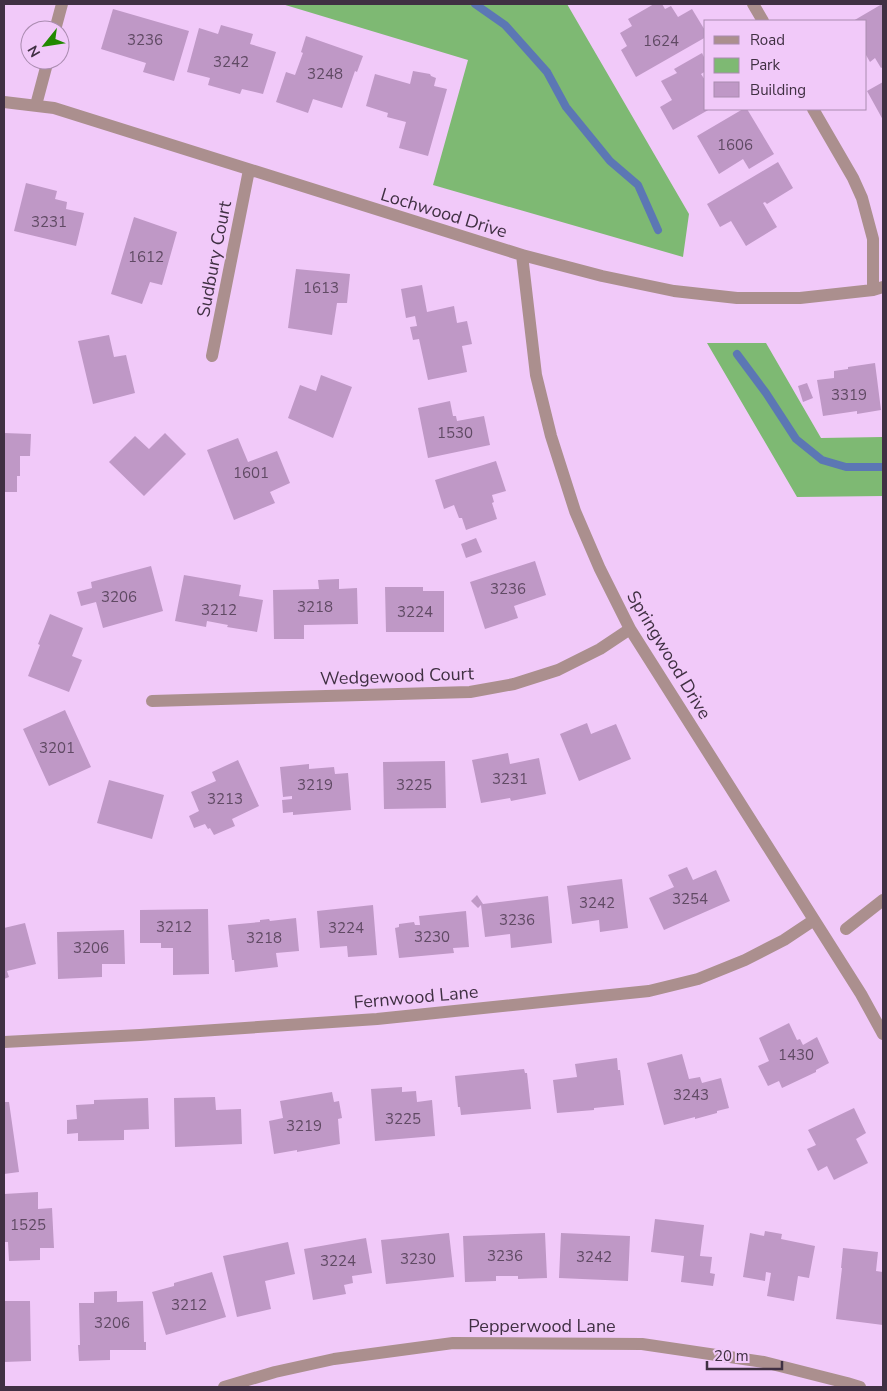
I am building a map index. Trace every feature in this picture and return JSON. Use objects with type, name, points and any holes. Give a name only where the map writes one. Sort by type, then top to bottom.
[{"type":"street","points":[[58,20],[62,4]]},
{"type":"street","points":[[753,4],[762,20]]},
{"type":"street","points":[[36,105],[45,70]]},
{"type":"street","name":"Lochwood Drive","points":[[4,102],[54,108],[522,256],[602,276],[674,291],[729,297],[800,298],[878,289]]},
{"type":"street","points":[[814,110],[853,178],[862,198],[873,239],[878,289]]},
{"type":"street","name":"Sudbury Court","points":[[212,356],[249,170]]},
{"type":"street","name":"Springwood Drive","points":[[522,256],[536,375],[551,436],[575,511],[600,569],[630,629],[861,994],[883,1034]]},
{"type":"street","name":"Wedgewood Court","points":[[152,701],[470,692],[514,684],[558,670],[600,649],[630,629]]},
{"type":"street","points":[[846,929],[883,900]]},
{"type":"street","name":"Fernwood Lane","points":[[4,1042],[377,1019],[649,991],[698,979],[745,960],[784,940],[814,920]]},
{"type":"street","name":"Pepperwood Lane","points":[[224,1387],[317,1362],[385,1351],[453,1343],[567,1343],[642,1344],[755,1360],[860,1387]]},
{"type":"green space","points":[[282,4],[567,4],[689,214],[683,257],[433,185],[468,60]]},
{"type":"green space","points":[[707,343],[766,343],[821,438],[883,437],[883,496],[797,497]]},
{"type":"building","points":[[654,4],[662,4],[665,9],[671,6],[678,17],[692,9],[704,29],[704,38],[636,77],[621,50],[627,46],[620,33],[632,26],[628,19]]},
{"type":"building","points":[[883,4],[883,67],[881,68],[875,58],[870,62],[867,57],[867,20],[855,20]]},
{"type":"building","points":[[113,9],[189,31],[174,81],[143,72],[146,63],[101,49]]},
{"type":"building","points":[[221,25],[253,34],[250,44],[276,52],[263,94],[242,89],[240,94],[208,85],[210,78],[187,72],[199,28],[218,34]]},
{"type":"building","points":[[306,36],[363,56],[357,72],[355,71],[342,108],[313,99],[308,113],[276,102],[286,72],[295,75],[303,53],[301,52]]},
{"type":"building","points":[[702,53],[704,57],[704,72],[701,74],[704,78],[704,110],[708,110],[673,130],[660,107],[672,100],[661,81],[677,73],[674,69]]},
{"type":"building","points":[[413,71],[430,74],[436,78],[434,86],[447,89],[428,156],[399,148],[406,122],[387,117],[388,113],[366,106],[375,74],[410,84]]},
{"type":"building","points":[[883,82],[883,120],[867,91]]},
{"type":"building","points":[[741,110],[748,110],[774,154],[749,169],[743,159],[719,174],[697,136]]},
{"type":"building","points":[[778,162],[793,188],[767,204],[763,203],[777,227],[746,246],[731,221],[720,227],[707,204]]},
{"type":"building","points":[[26,183],[57,191],[55,199],[67,202],[66,209],[84,213],[76,246],[14,231]]},
{"type":"building","points":[[134,217],[177,232],[162,285],[150,282],[142,304],[111,294]]},
{"type":"building","points":[[296,269],[350,274],[347,303],[337,303],[332,335],[288,328]]},
{"type":"building","points":[[422,285],[427,312],[454,306],[457,323],[467,321],[472,344],[462,346],[467,372],[428,380],[419,339],[413,340],[410,327],[417,326],[415,316],[406,318],[401,289]]},
{"type":"building","points":[[109,335],[114,357],[126,355],[135,393],[93,404],[78,341]]},
{"type":"building","points":[[875,363],[881,410],[857,414],[857,411],[823,416],[817,380],[834,378],[834,371]]},
{"type":"building","points":[[321,375],[352,387],[333,438],[288,418],[300,385],[316,391]]},
{"type":"building","points":[[807,383],[813,398],[803,402],[798,386]]},
{"type":"building","points":[[450,401],[453,416],[456,416],[457,421],[484,416],[490,445],[428,458],[418,408]]},
{"type":"building","points":[[4,433],[31,434],[30,456],[20,456],[20,476],[17,476],[17,492],[4,492]]},
{"type":"building","points":[[165,433],[186,454],[144,496],[109,462],[135,436],[149,449]]},
{"type":"building","points":[[238,438],[248,462],[277,451],[290,483],[270,492],[275,503],[234,520],[207,450]]},
{"type":"building","points":[[496,461],[506,491],[492,495],[494,502],[492,503],[497,519],[466,530],[462,518],[459,518],[454,505],[444,509],[435,480]]},
{"type":"building","points":[[476,538],[482,552],[466,558],[461,544]]},
{"type":"building","points":[[535,561],[546,595],[514,606],[518,618],[485,629],[470,582]]},
{"type":"building","points":[[151,566],[163,611],[103,628],[96,602],[81,606],[77,592],[92,588],[91,582]]},
{"type":"building","points":[[184,575],[241,585],[239,596],[263,600],[257,632],[227,627],[228,625],[207,621],[206,627],[175,621]]},
{"type":"building","points":[[339,579],[339,589],[357,588],[358,624],[304,625],[304,639],[274,639],[273,590],[319,589],[318,580]]},
{"type":"building","points":[[385,587],[423,587],[423,591],[444,591],[444,632],[386,632]]},
{"type":"building","points":[[50,614],[83,628],[72,656],[82,660],[69,692],[28,676]]},
{"type":"building","points":[[65,710],[91,767],[49,786],[23,729]]},
{"type":"building","points":[[587,723],[591,734],[616,724],[631,759],[579,781],[560,734]]},
{"type":"building","points":[[508,753],[510,764],[539,758],[546,794],[511,801],[510,798],[481,803],[472,760]]},
{"type":"building","points":[[238,760],[259,806],[232,819],[235,826],[214,835],[205,824],[194,828],[189,816],[199,811],[191,792],[216,781],[212,772]]},
{"type":"building","points":[[445,761],[446,808],[384,809],[383,762]]},
{"type":"building","points":[[309,764],[309,769],[334,767],[335,774],[348,773],[351,810],[293,815],[293,812],[283,813],[282,800],[292,799],[292,796],[283,797],[280,767]]},
{"type":"building","points":[[109,780],[164,795],[152,839],[97,823]]},
{"type":"building","points":[[687,867],[693,880],[716,870],[730,901],[664,930],[649,898],[674,887],[668,875]]},
{"type":"building","points":[[622,879],[628,928],[600,932],[599,920],[572,924],[567,886]]},
{"type":"building","points":[[477,895],[483,904],[548,896],[552,943],[511,948],[510,934],[485,937],[481,905],[478,908],[471,901]]},
{"type":"building","points":[[373,905],[377,955],[348,957],[347,946],[320,948],[317,911]]},
{"type":"building","points":[[208,909],[209,974],[173,975],[173,948],[161,948],[161,943],[140,943],[140,910]]},
{"type":"building","points":[[466,911],[469,947],[453,948],[454,953],[399,958],[395,928],[399,927],[399,924],[414,922],[415,925],[420,925],[419,916]]},
{"type":"building","points":[[296,918],[299,951],[276,953],[278,967],[235,972],[228,925],[260,922],[260,920],[269,919],[270,921]]},
{"type":"building","points":[[25,923],[36,964],[7,971],[9,977],[4,979],[4,928]]},
{"type":"building","points":[[124,930],[125,964],[102,964],[102,977],[58,979],[57,932]]},
{"type":"building","points":[[789,1023],[797,1040],[800,1039],[803,1045],[817,1037],[829,1063],[816,1070],[816,1072],[782,1088],[779,1081],[768,1086],[758,1066],[769,1061],[759,1038]]},
{"type":"building","points":[[682,1054],[689,1079],[700,1077],[702,1083],[721,1078],[729,1108],[695,1119],[695,1117],[664,1125],[647,1063]]},
{"type":"building","points":[[617,1058],[624,1105],[557,1113],[553,1080],[577,1077],[575,1064]]},
{"type":"building","points":[[524,1069],[525,1073],[527,1073],[531,1109],[461,1115],[460,1107],[458,1107],[455,1076]]},
{"type":"building","points":[[402,1087],[402,1092],[416,1091],[417,1102],[432,1100],[435,1136],[375,1141],[371,1089]]},
{"type":"building","points":[[332,1092],[334,1102],[339,1101],[342,1118],[338,1119],[340,1144],[274,1154],[269,1121],[283,1118],[280,1101]]},
{"type":"building","points":[[215,1097],[216,1110],[241,1109],[242,1144],[175,1147],[174,1098]]},
{"type":"building","points":[[148,1098],[149,1129],[124,1130],[124,1140],[78,1141],[78,1133],[67,1134],[67,1120],[77,1119],[76,1105],[94,1104],[94,1100]]},
{"type":"building","points":[[4,1102],[9,1102],[19,1172],[4,1174]]},
{"type":"building","points":[[854,1108],[866,1133],[856,1139],[868,1163],[834,1180],[827,1166],[818,1171],[807,1149],[816,1145],[808,1130]]},
{"type":"building","points":[[38,1192],[38,1209],[52,1208],[54,1248],[40,1248],[40,1260],[9,1261],[8,1242],[4,1242],[4,1194]]},
{"type":"building","points":[[655,1219],[704,1225],[700,1256],[712,1257],[710,1273],[715,1274],[713,1286],[681,1282],[684,1256],[651,1252]]},
{"type":"building","points":[[765,1231],[782,1234],[781,1239],[815,1246],[809,1278],[798,1276],[794,1301],[767,1296],[771,1273],[766,1272],[765,1281],[743,1277],[750,1233],[764,1236]]},
{"type":"building","points":[[449,1233],[454,1277],[386,1284],[381,1240]]},
{"type":"building","points":[[545,1233],[547,1278],[518,1279],[518,1276],[496,1276],[496,1281],[465,1282],[463,1236]]},
{"type":"building","points":[[561,1233],[630,1236],[628,1281],[559,1278]]},
{"type":"building","points":[[366,1238],[372,1273],[352,1276],[353,1283],[344,1285],[346,1294],[313,1300],[304,1249]]},
{"type":"building","points":[[288,1242],[295,1274],[265,1281],[271,1309],[237,1317],[223,1256]]},
{"type":"building","points":[[843,1248],[878,1252],[876,1271],[883,1272],[883,1325],[836,1319]]},
{"type":"building","points":[[212,1272],[226,1317],[166,1335],[152,1292],[174,1286],[174,1283]]},
{"type":"building","points":[[117,1291],[117,1302],[143,1301],[144,1342],[146,1342],[146,1350],[110,1350],[110,1360],[79,1361],[79,1303],[94,1303],[94,1292]]},
{"type":"building","points":[[4,1301],[30,1301],[31,1361],[4,1362]]},
{"type":"waterway","points":[[475,4],[505,25],[547,72],[566,107],[610,161],[638,185],[658,230]]},
{"type":"waterway","points":[[737,354],[766,393],[796,439],[822,460],[846,467],[883,467]]}]
